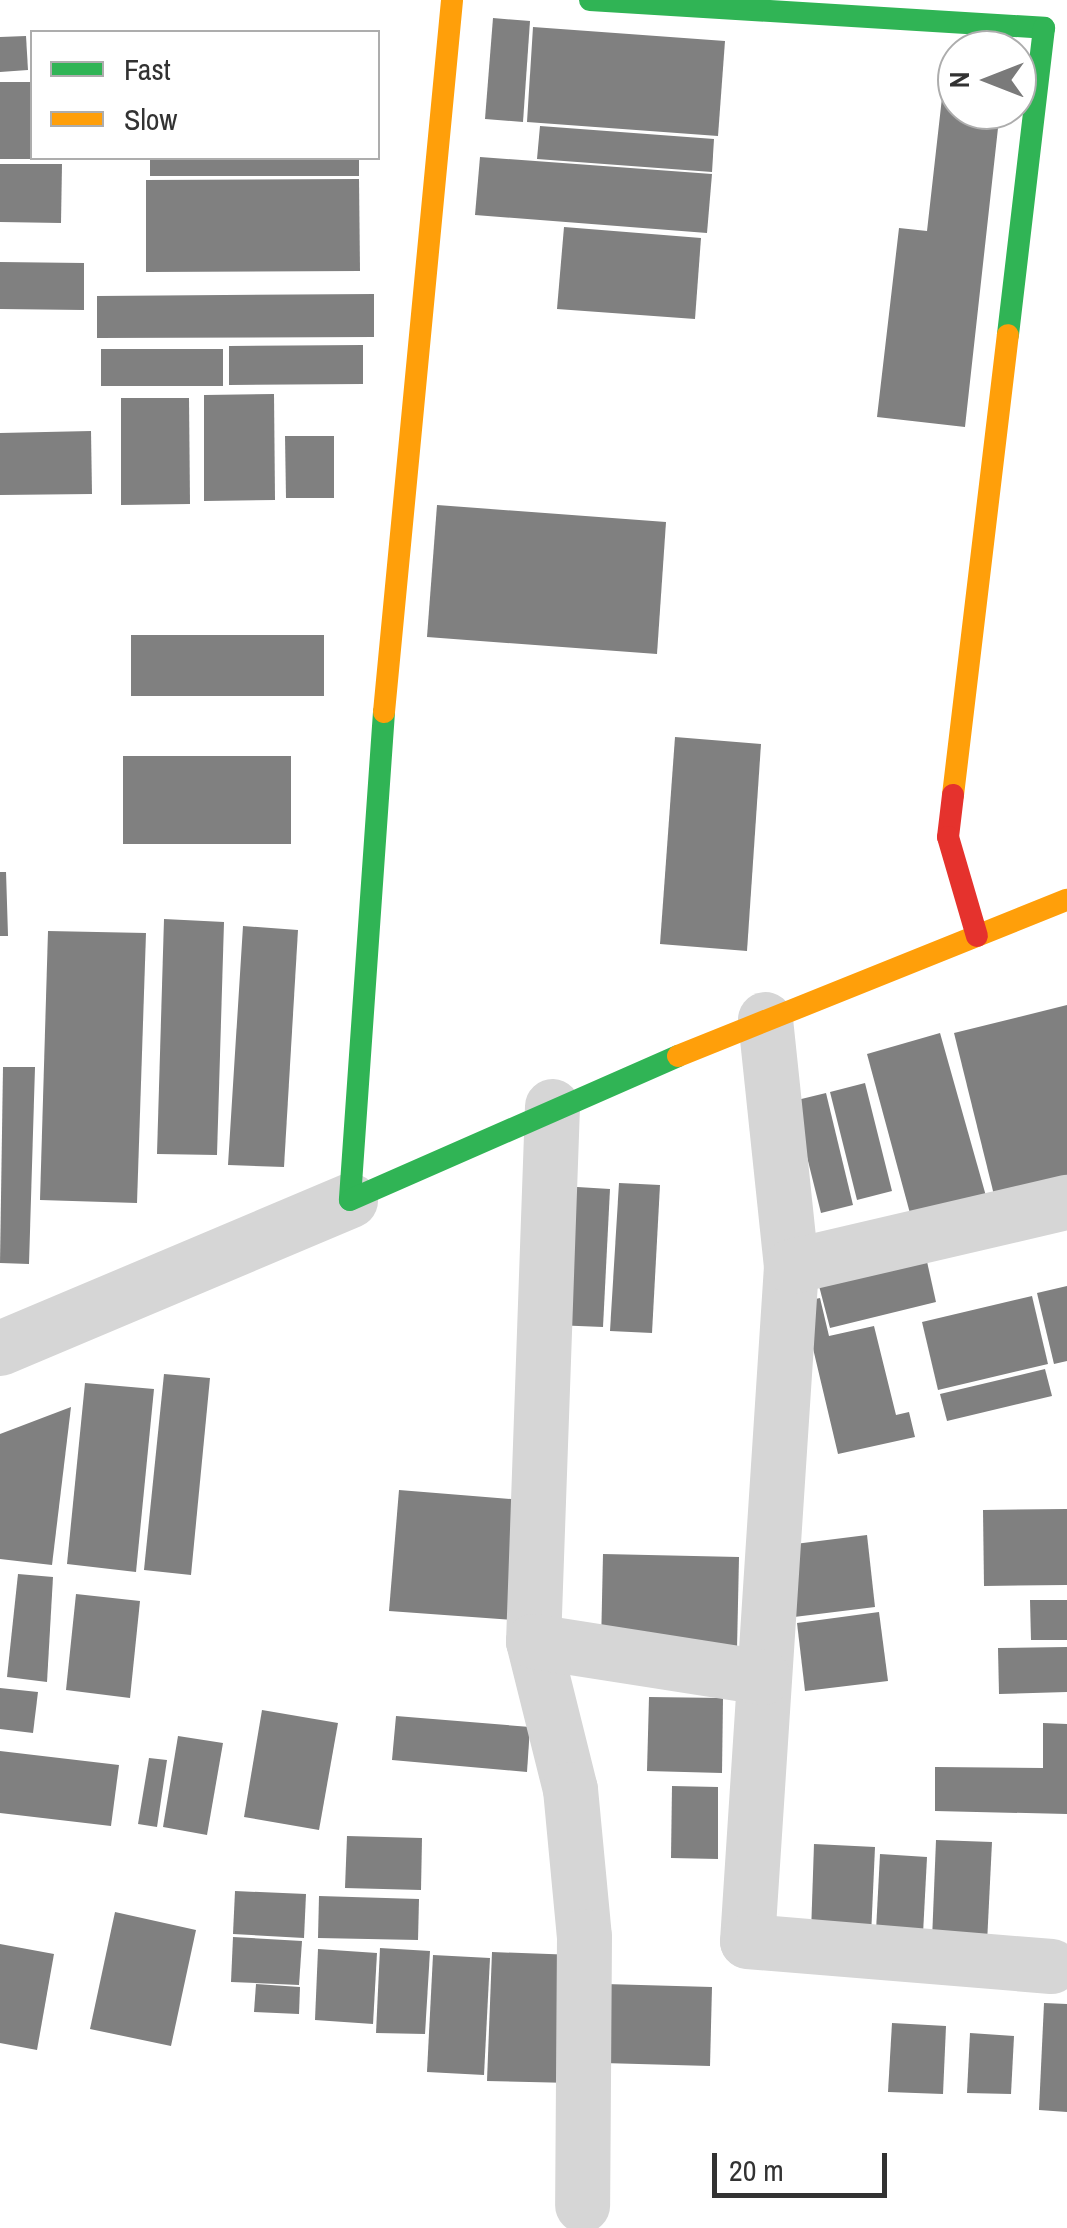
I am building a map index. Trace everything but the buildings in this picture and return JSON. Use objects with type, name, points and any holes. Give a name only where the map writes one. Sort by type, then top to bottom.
[{"type":"street","points":[[350,1200],[383,724],[452,0]]},
{"type":"street","points":[[590,0],[1053,20],[948,837],[977,936]]},
{"type":"street","points":[[0,1348],[350,1200],[552,1106],[1067,900]]},
{"type":"street","points":[[765,1019],[791,1266],[746,1941],[1051,1966]]},
{"type":"street","points":[[552,1106],[532,1641],[570,1789],[582,1918],[582,2204]]},
{"type":"street","points":[[791,1266],[1067,1202]]},
{"type":"street","points":[[532,1641],[763,1677]]},
{"type":"traffic: fast","points":[[590,0],[1044,28],[1008,335]]},
{"type":"traffic: fast","points":[[384,712],[350,1200],[678,1056]]},
{"type":"traffic: slow","points":[[384,712],[452,0]]},
{"type":"traffic: slow","points":[[953,795],[1008,335]]},
{"type":"traffic: slow","points":[[678,1056],[1067,900]]},
{"type":"traffic: jam","points":[[953,795],[948,837],[977,936]]}]
